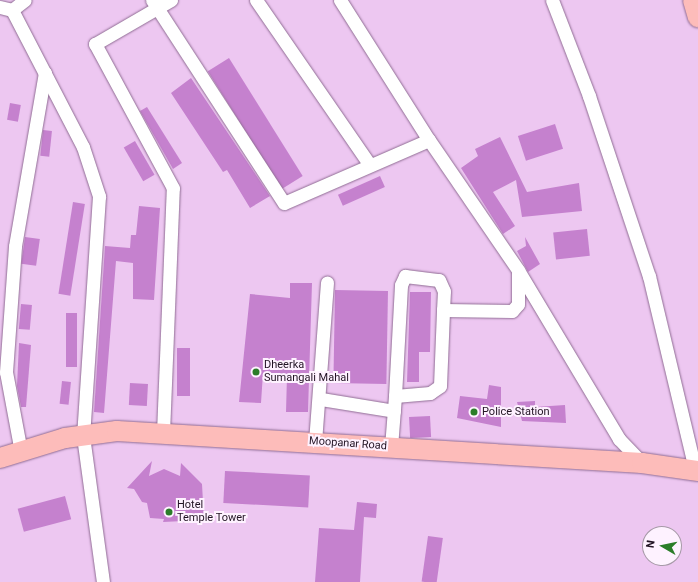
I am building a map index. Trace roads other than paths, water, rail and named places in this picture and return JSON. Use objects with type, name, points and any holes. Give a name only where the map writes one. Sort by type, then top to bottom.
[{"type":"main road","points":[[693,0],[698,17]]},
{"type":"main road","name":"Moopanar Road","points":[[0,458],[83,436],[117,431],[642,463],[696,470]]},
{"type":"street","points":[[25,0],[6,8],[45,73],[84,147],[99,196],[83,436],[103,582]]},
{"type":"street","points":[[163,433],[173,188],[95,44],[155,4],[171,0]]},
{"type":"street","points":[[256,0],[369,164]]},
{"type":"street","points":[[340,0],[429,140],[518,270],[619,439],[642,463]]},
{"type":"street","points":[[552,0],[589,96],[649,276],[696,470]]},
{"type":"street","points":[[155,4],[284,203],[369,164],[429,140]]},
{"type":"street","points":[[21,452],[6,372],[15,246],[45,73]]},
{"type":"street","points":[[443,310],[512,311],[518,304],[518,270]]},
{"type":"street","points":[[391,447],[401,285],[405,276],[439,280],[444,290],[440,386],[430,393],[395,396]]},
{"type":"street","points":[[315,442],[321,399],[327,282]]},
{"type":"street","points":[[321,399],[394,411]]},
{"type":"place","name":"Dheerka Sumangali Mahal","points":[[256,372]]},
{"type":"place","name":"Police Station","points":[[474,412]]},
{"type":"place","name":"Hotel Temple Tower","points":[[169,512]]}]
